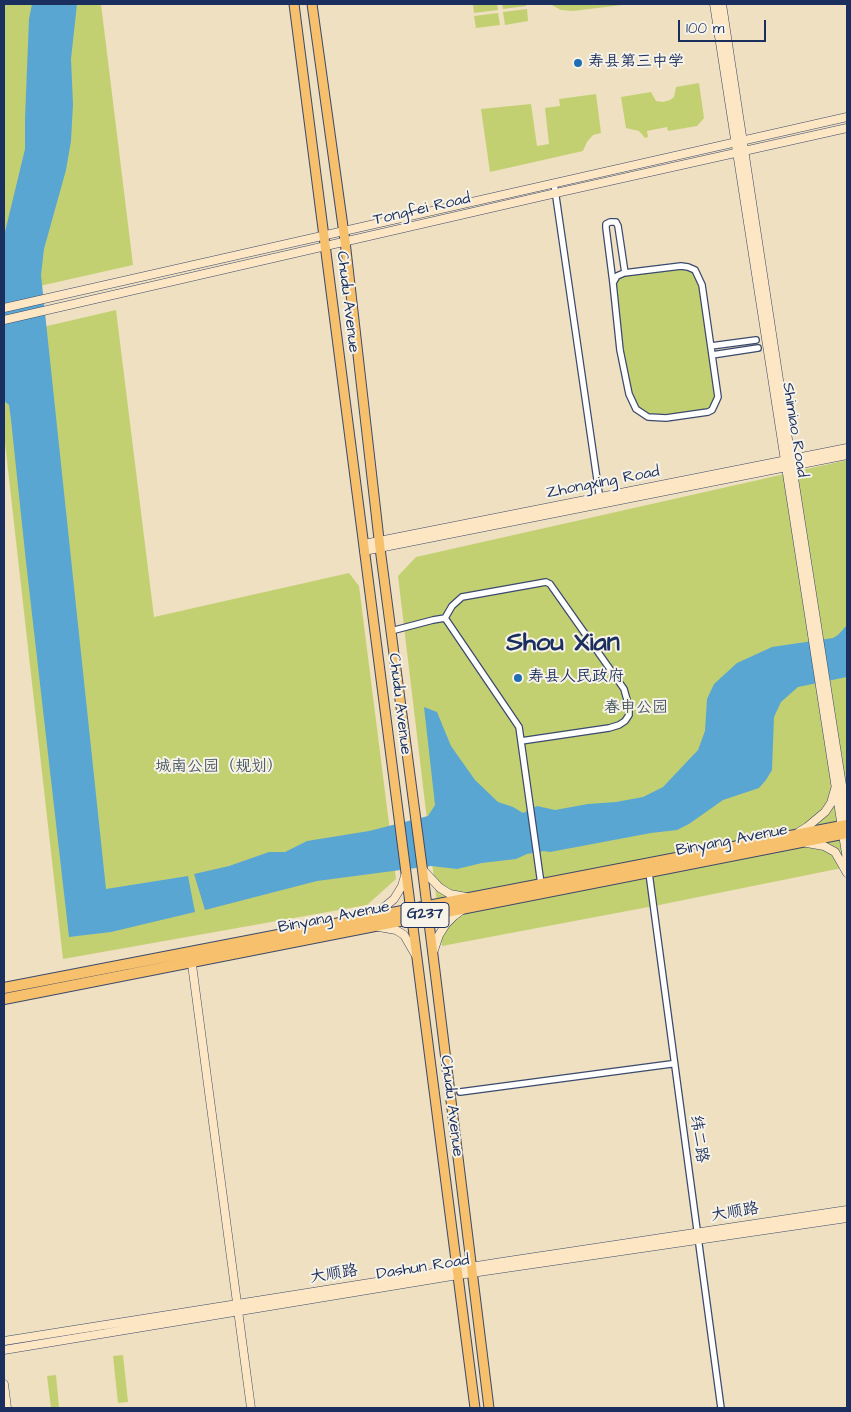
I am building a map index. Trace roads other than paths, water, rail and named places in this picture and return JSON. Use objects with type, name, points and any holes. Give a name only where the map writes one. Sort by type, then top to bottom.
[{"type":"highway","name":"Binyang Avenue","points":[[4,988],[191,957],[473,902],[649,873],[845,827]]},
{"type":"highway","name":"Binyang Avenue","points":[[473,902],[541,884],[792,840]]},
{"type":"highway","name":"Binyang Avenue","points":[[4,999],[191,957]]},
{"type":"main road","name":"Chudu Avenue","points":[[294,4],[475,1408]]},
{"type":"main road","name":"Chudu Avenue","points":[[312,4],[344,231],[390,631],[422,867],[489,1408]]},
{"type":"street","name":"Shimiao Road","points":[[714,4],[741,152],[787,462],[839,783],[847,860]]},
{"type":"street","name":"Shimiao Road","points":[[722,4],[739,141]]},
{"type":"street","name":"Tongfei Road","points":[[4,308],[847,117]]},
{"type":"street","name":"Tongfei Road","points":[[4,320],[847,128]]},
{"type":"street","points":[[554,183],[600,501]]},
{"type":"street","points":[[613,283],[617,276],[625,273],[681,266],[695,270],[702,284],[718,397],[712,410],[666,418],[648,417],[636,409],[629,394],[620,350],[606,228],[606,224],[610,222],[616,222],[619,227],[625,273]]},
{"type":"street","points":[[711,346],[756,340]]},
{"type":"street","points":[[712,355],[758,348]]},
{"type":"street","name":"Zhongxing Road","points":[[364,547],[380,548],[847,448]]},
{"type":"street","name":"Zhongxing Road","points":[[787,462],[847,454]]},
{"type":"street","name":"Zhongxing Road","points":[[364,547],[600,501]]},
{"type":"street","points":[[445,618],[452,606],[462,597],[546,582],[550,584],[624,690],[630,707],[629,714],[619,725],[521,741]]},
{"type":"street","points":[[390,631],[445,618]]},
{"type":"street","points":[[445,618],[519,727],[541,884]]},
{"type":"street","points":[[839,783],[847,796]]},
{"type":"street","points":[[792,840],[824,812],[831,803],[839,783]]},
{"type":"street","points":[[792,840],[824,846],[836,852],[847,872]]},
{"type":"street","points":[[422,867],[432,881],[450,894],[473,902]]},
{"type":"street","points":[[406,872],[402,886],[394,899],[368,923],[396,930],[404,935],[413,949],[417,961]]},
{"type":"street","name":"纬二路","points":[[649,873],[721,1408]]},
{"type":"street","points":[[432,957],[435,945],[446,924],[473,902]]},
{"type":"street","points":[[191,957],[251,1408]]},
{"type":"street","points":[[429,1051],[434,1053],[444,1049]]},
{"type":"street","points":[[460,1092],[671,1064]]},
{"type":"street","points":[[434,1091],[439,1087],[446,1086],[449,1089]]},
{"type":"street","name":"大顺路","points":[[4,1341],[238,1304],[697,1236],[847,1210]]},
{"type":"street","name":"Dashun Road","points":[[4,1350],[697,1236],[847,1218]]},
{"type":"street","points":[[4,1384],[7,1408]]},
{"type":"water","points":[[32,4],[77,4],[71,59],[73,104],[71,141],[66,170],[44,249],[41,275],[106,889],[188,876],[195,912],[111,932],[69,937],[11,420],[9,405],[4,401],[4,236],[25,149],[29,19]]},
{"type":"water","points":[[847,625],[847,677],[798,687],[781,702],[774,717],[772,770],[766,780],[759,788],[723,800],[689,824],[677,830],[550,852],[544,851],[527,854],[516,859],[482,863],[457,869],[431,866],[317,881],[205,910],[194,874],[229,866],[269,852],[285,852],[307,841],[369,831],[428,816],[435,805],[424,707],[437,712],[451,746],[475,780],[498,802],[523,813],[537,806],[555,810],[643,797],[663,787],[698,750],[705,731],[707,699],[714,684],[737,663],[772,647],[833,638]]},
{"type":"place","name":"寿县第三中学","points":[[578,63]]},
{"type":"place","name":"寿县人民政府","points":[[518,678]]},
{"type":"district","name":"Shou Xian","points":[[563,645]]},
{"type":"park label","name":"春申公园","points":[[636,709]]},
{"type":"park label","name":"城南公园（规划）","points":[[219,768]]}]
